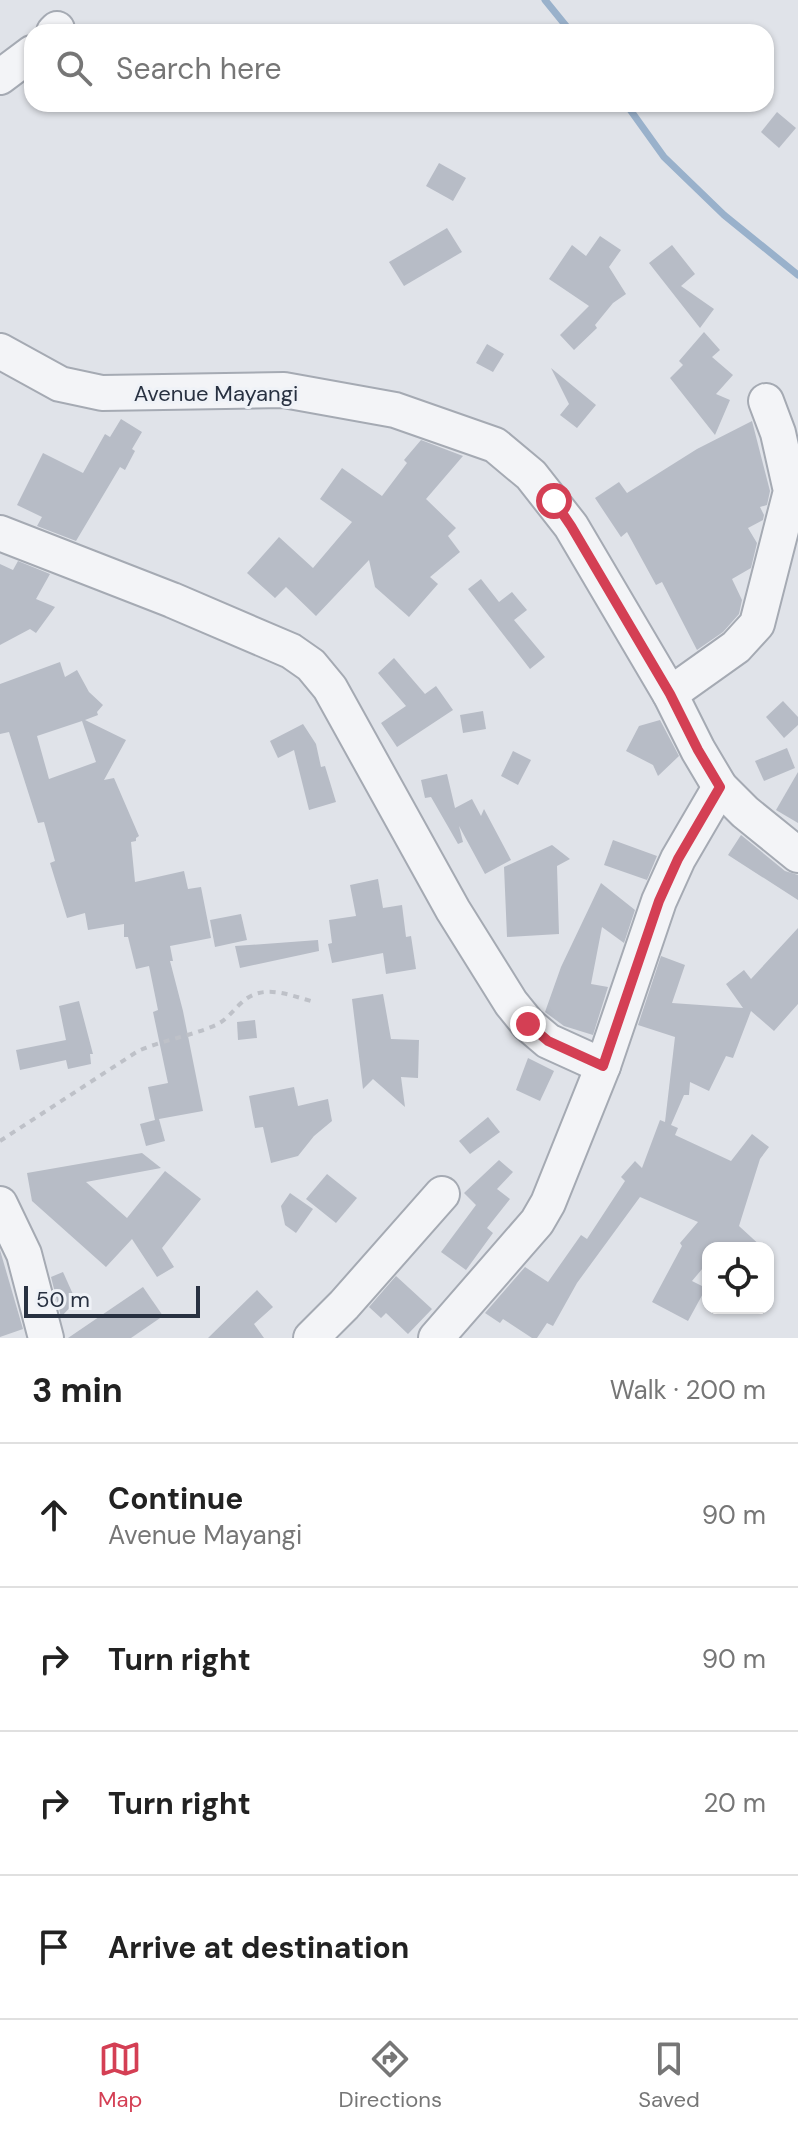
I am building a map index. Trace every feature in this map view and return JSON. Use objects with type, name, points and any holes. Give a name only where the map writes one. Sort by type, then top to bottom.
[{"type":"street","points":[[0,77],[24,59]]},
{"type":"street","name":"Avenue Mayangi","points":[[0,351],[60,384],[102,393],[284,390],[395,410],[495,445],[531,475],[571,526],[670,694],[720,787],[745,812],[798,855]]},
{"type":"street","points":[[670,694],[736,647],[757,624],[791,491],[778,433],[766,401]]},
{"type":"street","points":[[0,533],[172,600],[291,651],[311,665],[330,688],[453,910],[511,1003],[528,1024],[548,1041],[603,1066]]},
{"type":"street","points":[[436,1338],[537,1222],[548,1203],[603,1066],[659,901],[678,859],[720,787]]},
{"type":"street","points":[[311,1338],[442,1194]]},
{"type":"street","points":[[0,1204],[24,1254],[46,1338]]},
{"type":"path","points":[[0,1141],[138,1051],[218,1024],[255,994],[280,992],[311,1001]]},
{"type":"building","points":[[777,112],[796,128],[779,148],[761,132]]},
{"type":"building","points":[[439,163],[466,178],[453,201],[426,186]]},
{"type":"building","points":[[447,228],[462,252],[404,286],[389,262]]},
{"type":"building","points":[[600,236],[621,250],[609,267],[626,294],[613,303],[595,325],[597,328],[574,350],[560,335],[589,306],[549,279],[572,245],[586,256]]},
{"type":"building","points":[[672,245],[695,274],[681,286],[714,309],[700,328],[649,263]]},
{"type":"building","points":[[704,332],[720,350],[712,357],[733,375],[716,394],[730,400],[715,435],[670,378],[683,365],[679,361]]},
{"type":"building","points":[[487,344],[504,354],[493,372],[476,363]]},
{"type":"building","points":[[551,368],[596,405],[577,428],[560,415],[569,404]]},
{"type":"building","points":[[121,419],[142,432],[132,449],[135,451],[125,470],[120,467],[76,541],[37,526],[42,517],[17,505],[43,453],[83,473],[105,434],[110,437]]},
{"type":"building","points":[[752,421],[770,491],[767,505],[760,507],[763,520],[748,528],[757,543],[751,568],[732,579],[742,600],[739,614],[723,632],[697,650],[662,582],[656,585],[627,532],[621,537],[595,498],[619,482],[627,493],[697,449]]},
{"type":"building","points":[[421,440],[463,456],[426,499],[456,528],[448,536],[460,552],[430,577],[438,584],[409,617],[375,587],[369,560],[316,616],[286,587],[275,598],[247,573],[279,537],[313,568],[352,522],[320,499],[342,468],[382,496],[407,463],[404,460]]},
{"type":"building","points":[[18,561],[50,574],[36,599],[55,607],[36,633],[30,629],[0,645],[0,564],[13,570]]},
{"type":"building","points":[[481,579],[499,602],[512,592],[527,610],[514,620],[545,657],[530,669],[468,589]]},
{"type":"building","points":[[394,658],[425,694],[436,686],[453,710],[397,747],[381,723],[406,706],[378,673]]},
{"type":"building","points":[[60,662],[65,677],[77,670],[89,692],[103,705],[98,715],[85,720],[126,740],[104,780],[114,778],[139,836],[131,842],[135,882],[184,871],[188,889],[201,887],[211,938],[170,946],[173,961],[170,961],[203,1111],[159,1119],[165,1141],[146,1146],[140,1124],[155,1120],[148,1087],[168,1083],[153,1012],[158,1010],[149,966],[136,969],[128,937],[124,937],[124,924],[88,930],[85,913],[67,918],[50,863],[55,861],[44,822],[38,823],[9,732],[0,734],[0,684]],"holes":[[[82,721],[96,762],[49,779],[37,736]]]},
{"type":"building","points":[[783,701],[798,717],[798,725],[784,738],[766,717]]},
{"type":"building","points":[[483,711],[486,729],[463,733],[460,715]]},
{"type":"building","points":[[660,720],[679,756],[658,776],[653,765],[626,751],[639,726]]},
{"type":"building","points":[[303,724],[316,744],[321,767],[325,766],[336,802],[309,810],[294,750],[278,758],[270,741]]},
{"type":"building","points":[[787,748],[795,768],[764,781],[755,761]]},
{"type":"building","points":[[513,751],[531,760],[518,785],[501,776]]},
{"type":"building","points":[[798,772],[798,823],[776,810]]},
{"type":"building","points":[[447,774],[455,808],[472,799],[481,816],[484,809],[511,860],[485,874],[459,826],[463,842],[458,844],[431,797],[425,798],[421,780]]},
{"type":"building","points":[[741,835],[785,871],[798,875],[798,900],[728,855]]},
{"type":"building","points":[[613,840],[657,856],[647,880],[604,865]]},
{"type":"building","points":[[552,845],[570,859],[557,866],[559,934],[507,937],[504,867]]},
{"type":"building","points":[[378,879],[383,908],[402,905],[406,937],[411,936],[416,969],[386,974],[383,953],[332,963],[328,944],[332,943],[329,920],[356,916],[350,885]]},
{"type":"building","points":[[601,883],[635,910],[624,943],[602,927],[591,984],[608,987],[593,1035],[564,1026],[545,1012],[561,967]]},
{"type":"building","points":[[241,914],[247,940],[215,947],[210,920]]},
{"type":"building","points":[[798,928],[798,1004],[774,1031],[751,1011],[733,1058],[726,1056],[709,1091],[690,1082],[689,1095],[684,1095],[671,1125],[678,1128],[675,1135],[731,1161],[752,1134],[769,1147],[760,1159],[739,1226],[756,1242],[702,1242],[702,1269],[692,1281],[702,1286],[702,1295],[688,1321],[652,1302],[682,1246],[680,1243],[698,1222],[640,1197],[577,1283],[553,1326],[547,1323],[537,1338],[532,1338],[503,1319],[500,1323],[485,1313],[525,1267],[548,1282],[581,1235],[587,1239],[625,1181],[621,1177],[635,1161],[642,1168],[660,1120],[665,1122],[675,1037],[638,1025],[661,956],[685,965],[672,1003],[743,1008],[726,984],[744,970],[751,979]]},
{"type":"building","points":[[318,940],[319,951],[240,968],[235,946]]},
{"type":"building","points":[[383,994],[391,1039],[419,1040],[418,1078],[401,1077],[405,1107],[373,1079],[363,1089],[352,999]]},
{"type":"building","points":[[79,1001],[93,1054],[90,1054],[91,1064],[68,1069],[66,1060],[20,1070],[16,1050],[66,1040],[59,1006]]},
{"type":"building","points":[[255,1020],[257,1038],[238,1040],[237,1022]]},
{"type":"building","points":[[528,1058],[554,1071],[540,1101],[516,1090]]},
{"type":"building","points":[[294,1087],[298,1106],[328,1099],[332,1121],[314,1136],[298,1156],[271,1163],[263,1127],[255,1128],[249,1096]]},
{"type":"building","points":[[488,1117],[500,1132],[470,1154],[459,1141]]},
{"type":"building","points":[[142,1153],[161,1168],[86,1182],[127,1218],[165,1171],[201,1199],[162,1248],[174,1267],[157,1277],[132,1239],[106,1267],[32,1201],[27,1173]]},
{"type":"building","points":[[499,1160],[513,1172],[497,1189],[510,1199],[487,1228],[493,1233],[466,1270],[441,1252],[476,1205],[464,1193]]},
{"type":"building","points":[[327,1174],[357,1198],[336,1223],[306,1199]]},
{"type":"building","points":[[290,1193],[313,1209],[296,1233],[285,1225],[281,1206]]},
{"type":"building","points":[[0,1250],[23,1329],[0,1337]]},
{"type":"building","points":[[63,1272],[76,1301],[61,1317],[51,1277]]},
{"type":"building","points":[[396,1276],[432,1309],[408,1334],[386,1313],[381,1318],[369,1307]]},
{"type":"building","points":[[143,1287],[163,1316],[131,1338],[68,1338]]},
{"type":"building","points":[[257,1290],[273,1307],[254,1324],[264,1338],[208,1338]]},
{"type":"waterway","points":[[545,0],[564,24]]},
{"type":"waterway","points":[[632,112],[664,157],[724,215],[798,275]]},
{"type":"route","points":[[528,1024],[548,1041],[603,1066],[659,901],[678,859],[720,787],[670,694],[554,501]]}]
